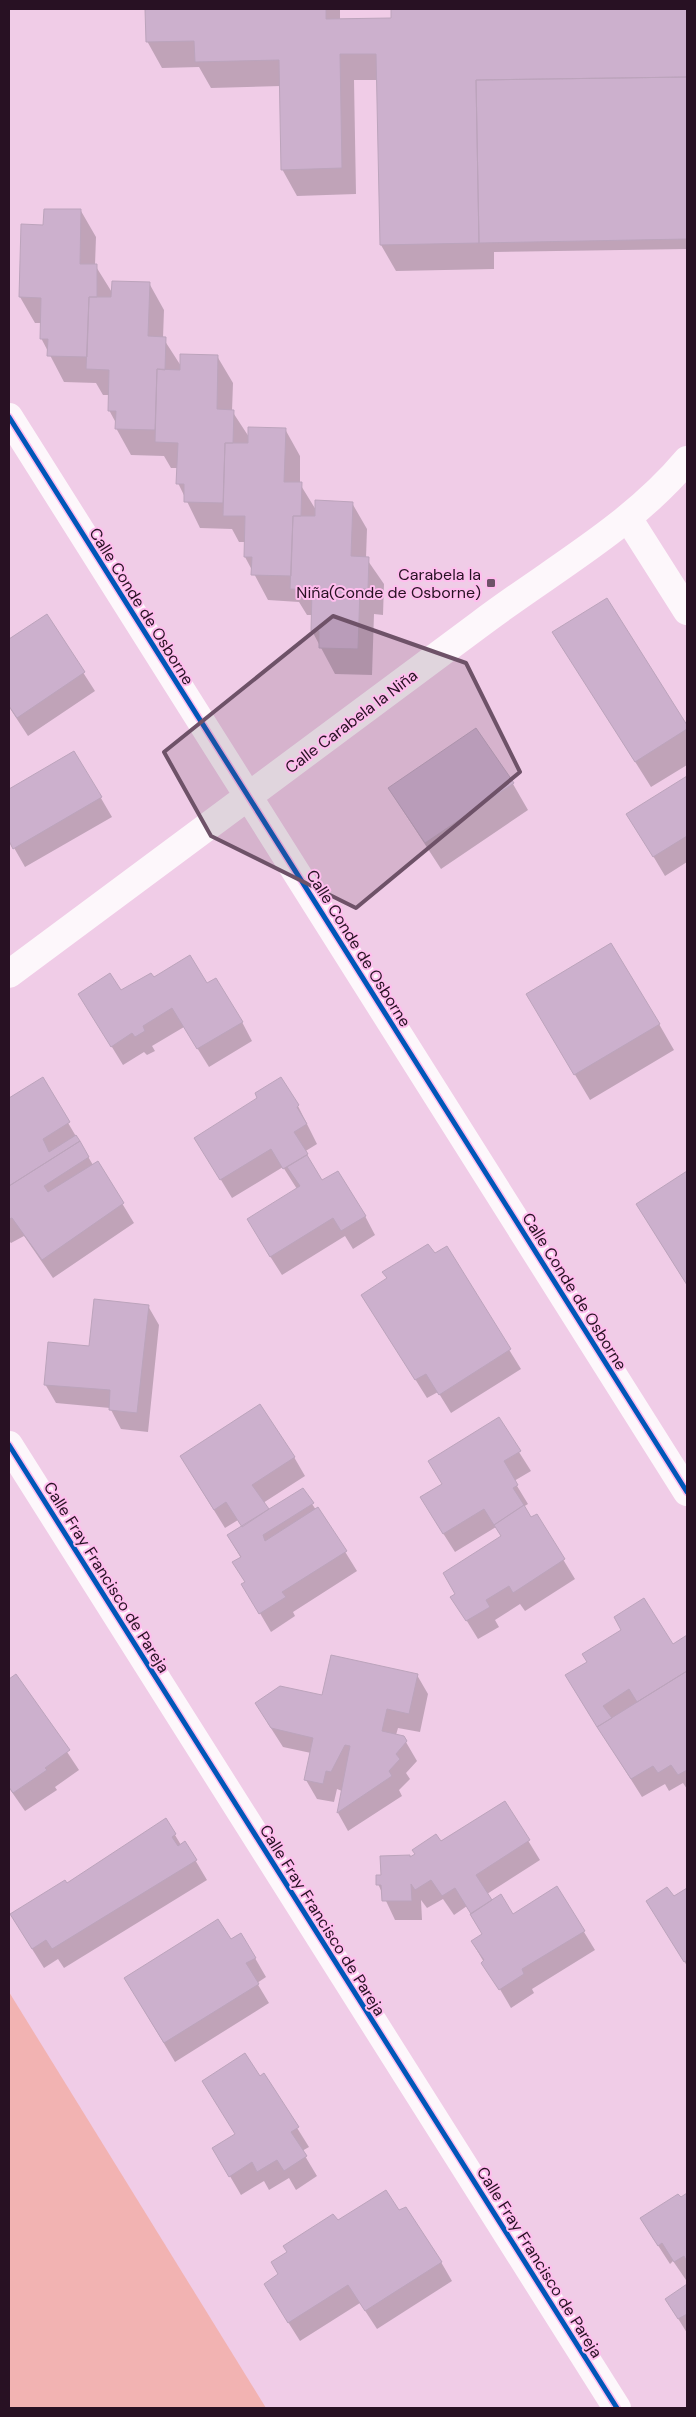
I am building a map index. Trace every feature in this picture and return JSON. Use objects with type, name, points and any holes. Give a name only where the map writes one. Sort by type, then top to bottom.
[{"type":"street","name":"Calle Conde de Osborne","points":[[9,417],[687,1492]]},
{"type":"street","name":"Calle Carabela la Niña","points":[[9,974],[503,606],[628,518],[673,477],[687,460]]},
{"type":"street","points":[[628,518],[687,611]]},
{"type":"street","name":"Calle Fray Francisco de Pareja","points":[[9,1444],[617,2408]]},
{"type":"highlighted area","points":[[333,616],[466,663],[520,772],[356,908],[211,836],[164,752]]},
{"type":"shaded area","points":[[9,1992],[266,2408],[9,2408]]},
{"type":"building","points":[[145,9],[326,9],[326,19],[391,18],[391,9],[687,9],[687,77],[476,80],[479,243],[380,245],[376,54],[340,54],[342,168],[281,170],[279,60],[195,62],[194,41],[146,42]]},
{"type":"building","points":[[687,77],[687,239],[479,243],[476,80]]},
{"type":"building","points":[[44,209],[81,209],[80,264],[97,264],[97,297],[89,297],[87,357],[47,356],[48,339],[40,339],[41,298],[19,297],[21,224],[43,225]]},
{"type":"building","points":[[112,281],[150,282],[148,336],[166,337],[165,370],[157,369],[155,430],[115,429],[116,411],[108,411],[109,370],[86,369],[89,297],[111,297]]},
{"type":"building","points":[[180,354],[218,355],[217,409],[234,410],[233,443],[225,443],[223,503],[184,502],[184,484],[176,484],[178,443],[155,442],[157,369],[180,370]]},
{"type":"building","points":[[248,427],[286,428],[284,482],[302,482],[301,516],[293,516],[291,576],[251,575],[252,557],[244,557],[245,516],[223,516],[225,443],[248,443]]},
{"type":"building","points":[[315,500],[353,502],[351,556],[369,557],[368,589],[360,589],[358,649],[319,648],[319,631],[311,631],[312,590],[290,589],[293,516],[315,516]]},
{"type":"building","points":[[607,598],[687,725],[687,729],[635,762],[552,632]]},
{"type":"building","points":[[47,614],[85,672],[17,718],[9,706],[9,639]]},
{"type":"building","points":[[476,728],[514,783],[425,843],[388,788]]},
{"type":"building","points":[[74,751],[102,797],[13,849],[9,841],[9,789]]},
{"type":"building","points":[[687,776],[687,836],[653,857],[626,814]]},
{"type":"building","points":[[611,943],[660,1024],[574,1075],[526,994]]},
{"type":"building","points":[[190,955],[207,983],[216,978],[243,1022],[197,1049],[172,1008],[143,1026],[145,1031],[135,1037],[132,1033],[111,1047],[78,994],[110,973],[121,990],[151,973],[154,977]]},
{"type":"building","points":[[43,1077],[70,1122],[43,1139],[49,1152],[76,1135],[80,1141],[9,1186],[9,1098]]},
{"type":"building","points":[[281,1077],[299,1105],[297,1107],[307,1124],[294,1132],[308,1154],[283,1169],[271,1149],[220,1180],[194,1138],[257,1098],[255,1093]]},
{"type":"building","points":[[80,1141],[89,1157],[44,1186],[48,1192],[98,1161],[124,1203],[42,1260],[12,1218],[9,1219],[9,1186]]},
{"type":"building","points":[[307,1155],[322,1180],[338,1171],[366,1216],[341,1231],[333,1218],[270,1257],[247,1219],[300,1186],[287,1167]]},
{"type":"building","points":[[687,1171],[687,1285],[636,1204]]},
{"type":"building","points":[[428,1244],[435,1253],[447,1246],[511,1349],[439,1395],[426,1374],[415,1380],[361,1295],[387,1278],[382,1272]]},
{"type":"building","points":[[94,1299],[149,1305],[137,1413],[109,1410],[110,1390],[44,1385],[48,1342],[89,1346]]},
{"type":"building","points":[[260,1404],[295,1457],[252,1485],[269,1509],[242,1527],[226,1502],[214,1510],[180,1456]]},
{"type":"building","points":[[499,1417],[521,1451],[504,1461],[518,1485],[513,1488],[524,1505],[494,1525],[484,1509],[443,1534],[420,1497],[442,1484],[428,1461]]},
{"type":"building","points":[[303,1488],[314,1503],[263,1535],[265,1541],[318,1507],[347,1551],[282,1592],[286,1597],[259,1614],[241,1584],[245,1582],[232,1562],[241,1557],[227,1535]]},
{"type":"building","points":[[524,1505],[531,1517],[537,1514],[565,1559],[513,1593],[509,1586],[486,1600],[490,1607],[466,1621],[450,1597],[455,1594],[443,1573],[501,1536],[494,1525]]},
{"type":"building","points":[[644,1598],[673,1644],[687,1635],[687,1671],[637,1702],[629,1689],[603,1706],[612,1718],[597,1727],[565,1675],[587,1662],[582,1654],[621,1630],[614,1617]]},
{"type":"building","points":[[331,1655],[418,1674],[409,1714],[387,1709],[382,1731],[404,1736],[407,1741],[396,1754],[400,1759],[389,1771],[392,1776],[337,1813],[350,1746],[345,1745],[331,1772],[326,1771],[323,1784],[304,1780],[313,1738],[271,1728],[255,1703],[280,1686],[322,1695]]},
{"type":"building","points":[[687,1671],[687,1770],[678,1775],[671,1765],[658,1773],[653,1766],[631,1779],[597,1727]]},
{"type":"building","points":[[16,1674],[70,1750],[45,1768],[47,1770],[13,1793],[9,1787],[9,1679]]},
{"type":"building","points":[[505,1801],[530,1840],[476,1875],[492,1900],[471,1914],[455,1888],[442,1896],[431,1880],[415,1890],[411,1884],[412,1901],[382,1901],[381,1885],[376,1885],[376,1875],[381,1875],[380,1856],[410,1855],[410,1857],[415,1854],[412,1850],[436,1834],[441,1841]]},
{"type":"building","points":[[166,1818],[176,1834],[172,1837],[178,1846],[185,1841],[197,1860],[52,1949],[46,1940],[32,1949],[10,1914],[65,1880],[67,1883]]},
{"type":"building","points":[[557,1886],[585,1931],[522,1969],[524,1974],[499,1990],[481,1963],[484,1960],[471,1941],[482,1934],[470,1914],[501,1894],[513,1914]]},
{"type":"building","points":[[667,1887],[674,1896],[687,1888],[687,1960],[684,1962],[646,1901]]},
{"type":"building","points":[[218,1919],[231,1939],[241,1933],[256,1958],[246,1963],[259,1984],[164,2043],[124,1978]]},
{"type":"building","points":[[245,2053],[260,2076],[264,2073],[299,2127],[291,2132],[307,2156],[284,2171],[277,2160],[257,2172],[252,2162],[229,2177],[212,2148],[235,2134],[202,2081]]},
{"type":"building","points":[[386,2190],[399,2210],[406,2207],[442,2262],[365,2311],[348,2285],[288,2323],[264,2284],[278,2274],[271,2262],[287,2252],[283,2246],[333,2214],[338,2220]]},
{"type":"building","points":[[687,2193],[687,2262],[684,2256],[674,2262],[662,2243],[658,2246],[640,2218],[678,2194],[681,2197]]},
{"type":"building","points":[[687,2284],[687,2314],[678,2319],[665,2299]]},
{"type":"cycle path","points":[[9,417],[687,1492]]},
{"type":"cycle path","points":[[9,1445],[617,2408]]},
{"type":"place","name":"Carabela la Niña(Conde de Osborne)","points":[[491,583]]}]
